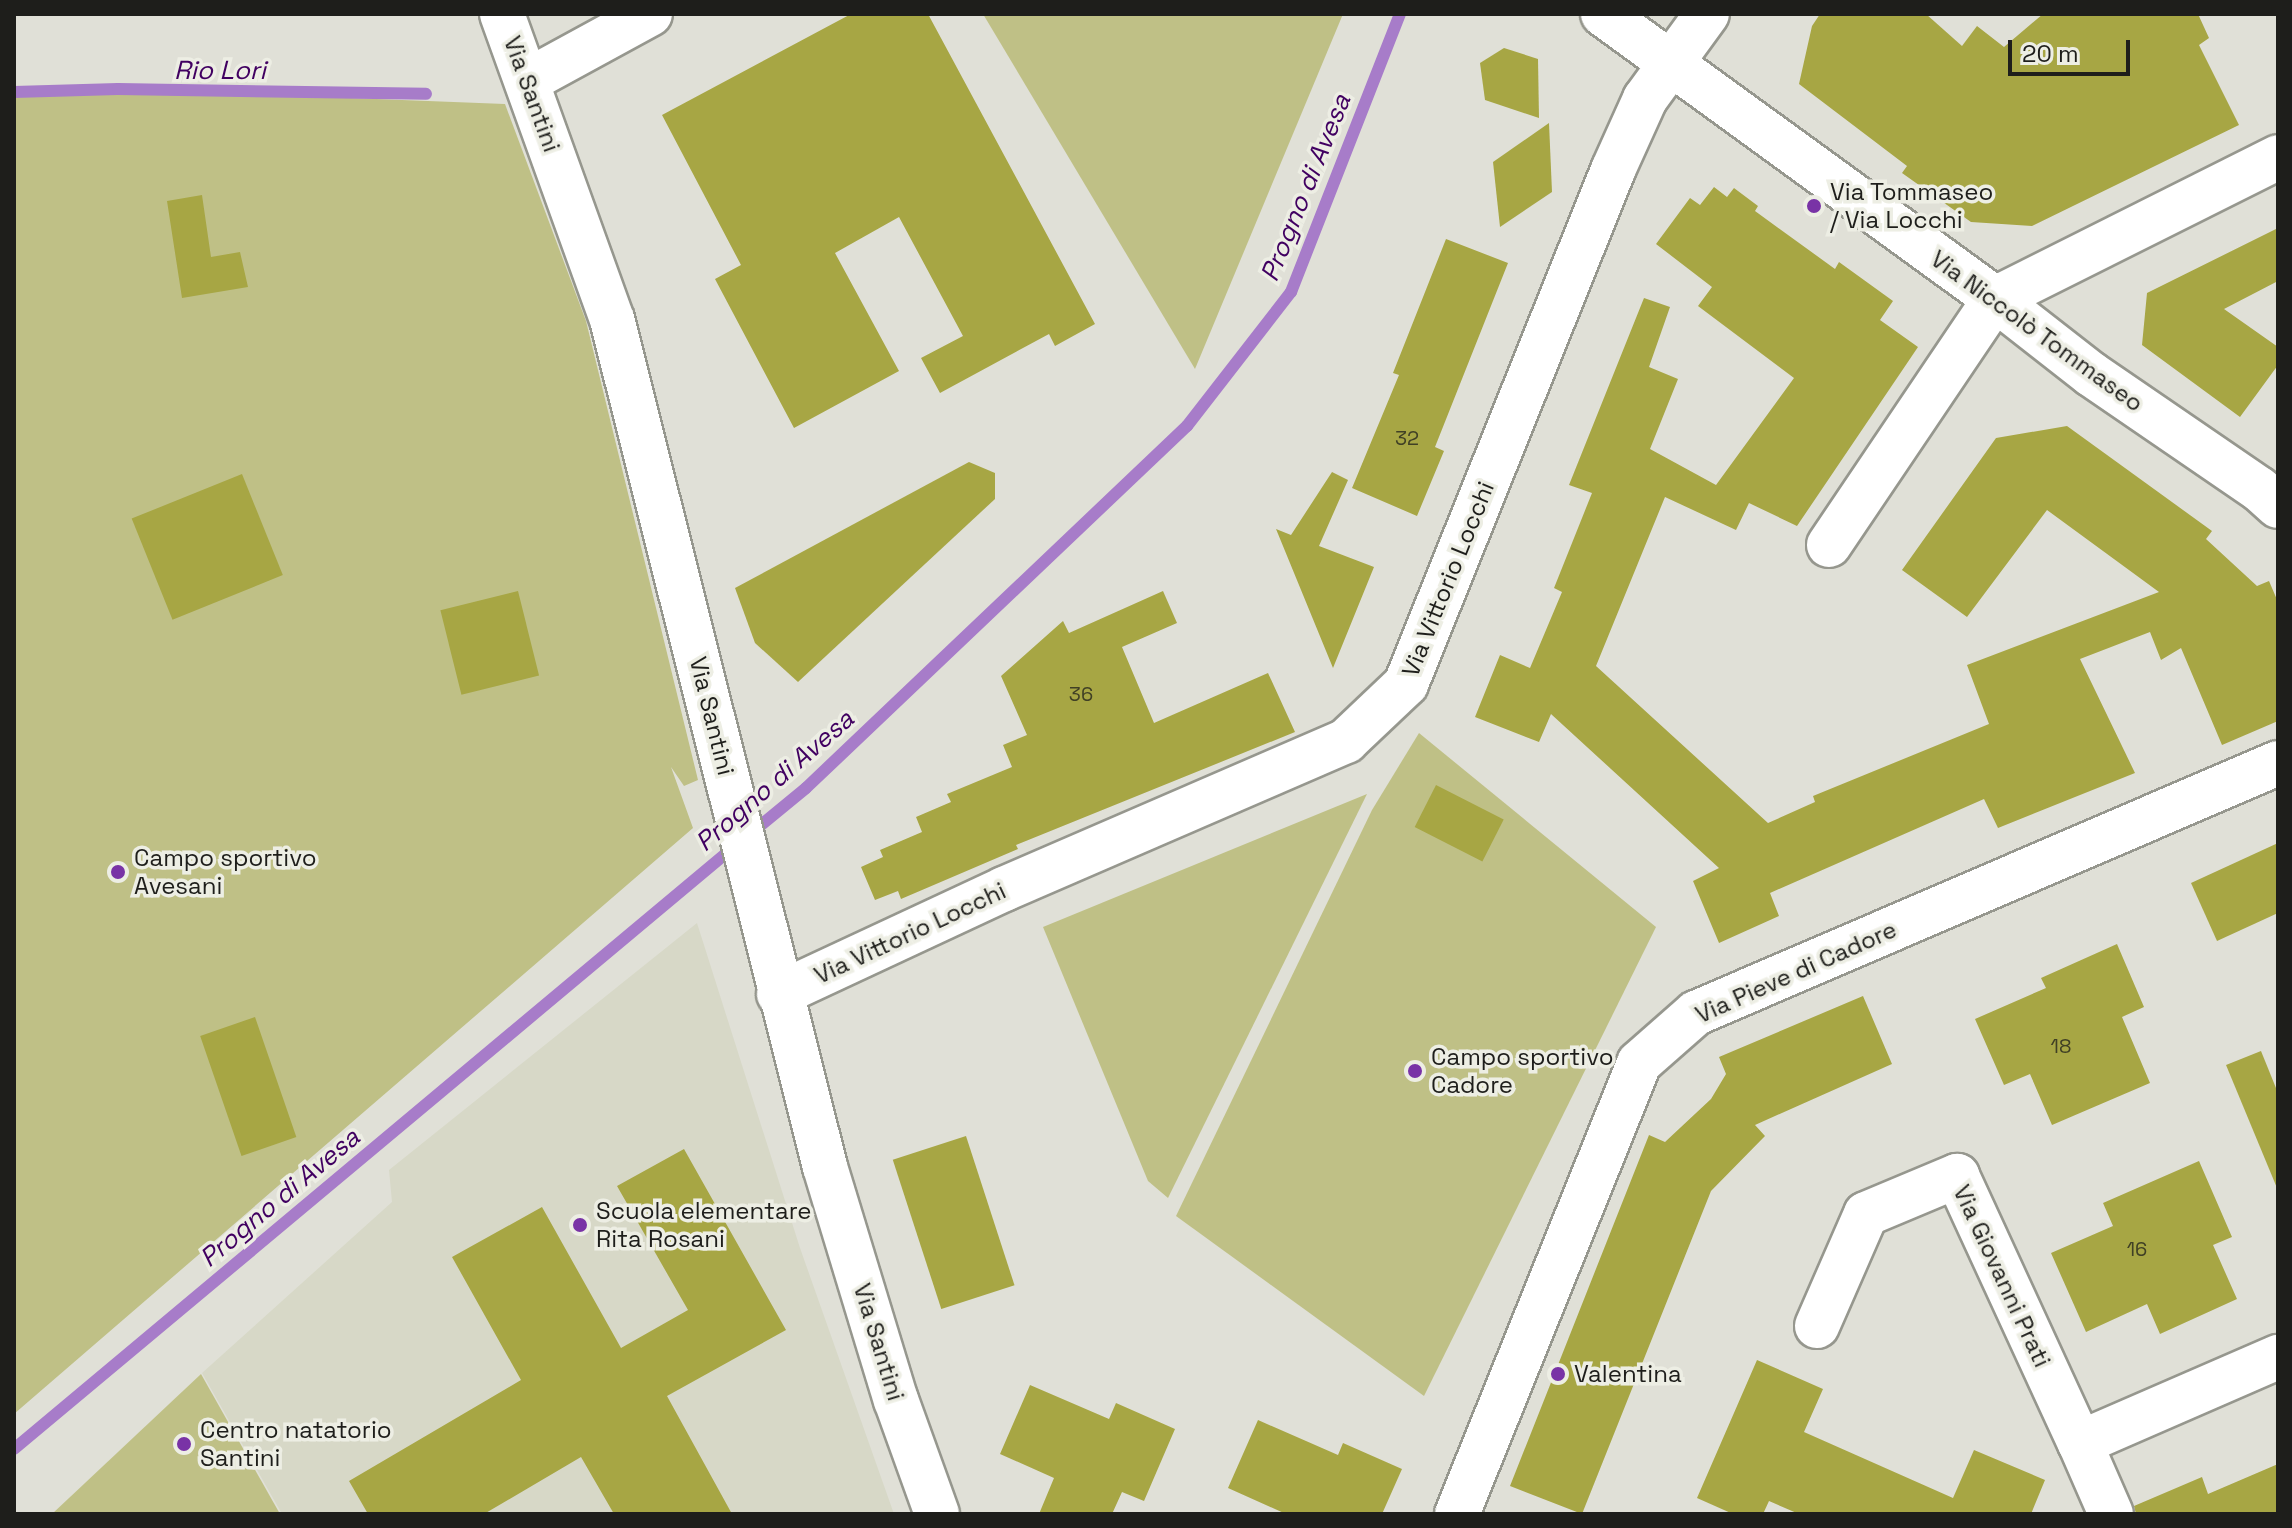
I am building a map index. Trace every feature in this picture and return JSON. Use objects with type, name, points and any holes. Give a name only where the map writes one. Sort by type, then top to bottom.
[{"type":"street","name":"Via Santini","points":[[502,14],[612,319],[779,994],[829,1182],[896,1400],[937,1514]]},
{"type":"street","points":[[527,81],[650,14]]},
{"type":"street","name":"Via Niccolò Tommaseo","points":[[1603,14],[1657,82],[1995,299],[2091,374],[2259,489],[2278,506]]},
{"type":"street","name":"Via Vittorio Locchi","points":[[779,994],[1004,889],[1346,741],[1406,684],[1613,170],[1657,82],[1707,14]]},
{"type":"street","points":[[1829,545],[1995,299],[2278,157]]},
{"type":"street","name":"Via Pieve di Cadore","points":[[1457,1514],[1639,1063],[1696,1013],[2278,763]]},
{"type":"street","name":"Via Giovanni Prati","points":[[1817,1326],[1866,1214],[1957,1176],[2111,1514]]},
{"type":"street","points":[[2080,1443],[2278,1357]]},
{"type":"shaded area","name":"Scuola elementare Rita Rosani","points":[[697,923],[800,1248],[894,1514],[282,1514],[202,1373],[392,1202],[389,1170]]},
{"type":"green space","points":[[983,14],[1343,14],[1195,369]]},
{"type":"green space","points":[[118,89],[505,104],[586,321],[698,780],[684,786],[671,767],[693,828],[14,1414],[14,92]]},
{"type":"green space","name":"Campo sportivo Cadore","points":[[1419,733],[1656,927],[1424,1396],[1176,1216],[1372,810]]},
{"type":"green space","points":[[1367,794],[1168,1198],[1148,1181],[1043,927]]},
{"type":"green space","name":"Centro natatorio Santini","points":[[201,1374],[280,1514],[52,1514]]},
{"type":"building","points":[[851,14],[928,14],[1095,324],[1055,346],[1049,334],[940,393],[921,358],[963,336],[899,217],[835,253],[899,371],[794,428],[715,279],[741,265],[662,115]]},
{"type":"building","points":[[1820,14],[1926,14],[1962,46],[1977,26],[2004,47],[2043,14],[2198,14],[2209,38],[2199,45],[2239,125],[2032,226],[1971,222],[1902,173],[1907,166],[1799,84],[1812,26]]},
{"type":"building","points":[[1504,48],[1538,59],[1539,118],[1485,100],[1480,63]]},
{"type":"building","points":[[1549,123],[1552,192],[1500,227],[1493,162]]},
{"type":"building","points":[[1714,187],[1727,197],[1734,188],[1758,206],[1755,211],[1835,269],[1839,262],[1893,301],[1880,320],[1918,347],[1797,526],[1749,503],[1736,530],[1665,497],[1596,666],[1768,823],[1815,802],[1813,796],[1989,724],[1967,665],[2159,592],[2047,510],[1967,617],[1902,570],[1996,438],[2067,426],[2212,531],[2206,539],[2257,586],[2269,581],[2278,602],[2278,721],[2222,745],[2181,648],[2161,660],[2150,632],[2080,659],[2135,773],[1998,828],[1984,799],[1770,893],[1779,916],[1719,943],[1693,881],[1719,868],[1551,714],[1539,742],[1475,717],[1500,655],[1530,668],[1562,592],[1554,588],[1592,493],[1569,485],[1644,298],[1670,307],[1649,367],[1678,379],[1650,449],[1716,485],[1794,378],[1698,306],[1712,287],[1656,244],[1690,198],[1700,205]]},
{"type":"building","points":[[202,195],[211,257],[240,252],[248,287],[182,298],[167,201]]},
{"type":"building","points":[[2278,228],[2278,281],[2224,309],[2278,347],[2278,365],[2240,417],[2142,345],[2147,293]]},
{"type":"building","points":[[1446,239],[1508,263],[1435,447],[1444,451],[1417,516],[1352,488],[1399,375],[1393,373]]},
{"type":"building","points":[[969,462],[995,473],[995,499],[798,682],[755,643],[735,588]]},
{"type":"building","points":[[1332,472],[1348,480],[1319,546],[1374,567],[1333,668],[1276,529],[1291,535]]},
{"type":"building","points":[[242,474],[283,575],[172,620],[132,519]]},
{"type":"building","points":[[518,591],[539,675],[461,695],[440,610]]},
{"type":"building","points":[[1163,591],[1177,623],[1122,647],[1154,723],[1268,673],[1295,732],[1016,845],[1018,849],[901,899],[898,891],[875,900],[861,867],[883,857],[880,850],[922,832],[916,817],[951,802],[947,794],[1012,767],[1003,745],[1027,735],[1001,676],[1063,621],[1069,633]]},
{"type":"building","points":[[1436,785],[1504,820],[1482,861],[1415,827]]},
{"type":"building","points":[[2278,843],[2278,913],[2217,941],[2191,883]]},
{"type":"building","points":[[2117,944],[2144,1007],[2122,1017],[2150,1083],[2052,1125],[2030,1074],[2004,1085],[1975,1019],[2046,988],[2041,978]]},
{"type":"building","points":[[1863,996],[1892,1064],[1755,1125],[1765,1136],[1711,1191],[1582,1514],[1510,1486],[1649,1135],[1665,1142],[1711,1099],[1726,1074],[1719,1057]]},
{"type":"building","points":[[255,1017],[296,1137],[242,1156],[200,1036]]},
{"type":"building","points":[[2261,1051],[2278,1093],[2277,1188],[2226,1065]]},
{"type":"building","points":[[966,1136],[1015,1285],[941,1309],[893,1160]]},
{"type":"building","points":[[684,1149],[786,1330],[667,1396],[732,1514],[614,1514],[581,1457],[484,1514],[368,1514],[349,1481],[521,1380],[452,1257],[542,1207],[621,1348],[688,1310],[617,1186]]},
{"type":"building","points":[[2199,1161],[2232,1237],[2213,1245],[2237,1299],[2160,1334],[2147,1304],[2086,1332],[2051,1253],[2113,1226],[2103,1203]]},
{"type":"building","points":[[1757,1360],[1823,1389],[1804,1432],[1953,1498],[1974,1450],[2045,1480],[2031,1514],[1799,1514],[1769,1501],[1763,1514],[1733,1514],[1697,1498]]},
{"type":"building","points":[[1030,1385],[1109,1419],[1116,1403],[1175,1429],[1144,1501],[1122,1492],[1112,1514],[1039,1514],[1054,1478],[1000,1454]]},
{"type":"building","points":[[1258,1420],[1338,1455],[1343,1443],[1402,1469],[1382,1514],[1286,1514],[1228,1488]]},
{"type":"building","points":[[2278,1464],[2278,1514],[2136,1514],[2134,1506],[2202,1477],[2208,1494]]},
{"type":"waterway","name":"Progno di Avesa","points":[[750,834],[806,788],[1187,426],[1291,292],[1400,14]]},
{"type":"waterway","name":"Rio Lori","points":[[14,92],[118,89],[426,94]]},
{"type":"waterway","name":"Progno di Avesa","points":[[14,1449],[736,845]]},
{"type":"place","name":"Via Tommaseo / Via Locchi","points":[[1814,206]]},
{"type":"place","name":"Campo sportivo Avesani","points":[[118,872]]},
{"type":"place","name":"Campo sportivo Cadore","points":[[1415,1071]]},
{"type":"place","name":"Scuola elementare Rita Rosani","points":[[580,1225]]},
{"type":"place","name":"Valentina","points":[[1558,1374]]},
{"type":"place","name":"Centro natatorio Santini","points":[[184,1444]]}]
